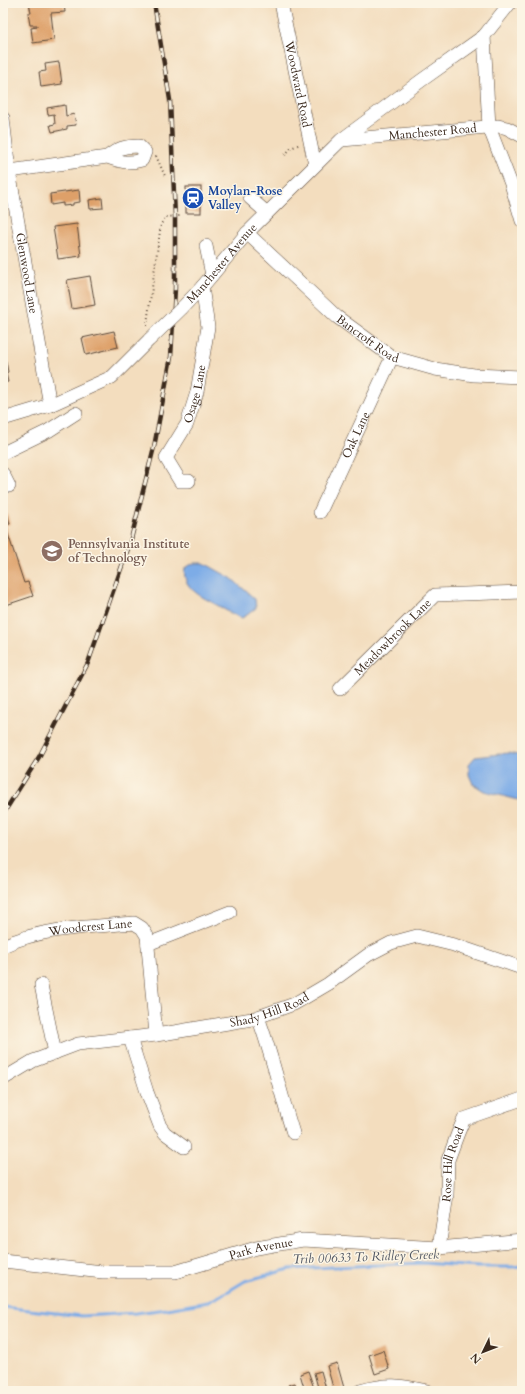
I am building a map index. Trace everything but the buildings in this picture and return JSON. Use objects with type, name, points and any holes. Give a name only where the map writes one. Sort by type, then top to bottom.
[{"type":"street","name":"Woodward Road","points":[[281,3],[315,165]]},
{"type":"street","name":"Manchester Avenue","points":[[3,419],[50,405],[112,377],[149,334],[182,308],[202,287],[247,233],[341,140],[484,36],[510,3]]},
{"type":"street","points":[[484,36],[489,127],[511,184],[522,221]]},
{"type":"street","name":"Glenwood Lane","points":[[3,118],[6,172],[50,405]]},
{"type":"street","name":"Manchester Road","points":[[341,140],[498,126],[507,128],[522,136]]},
{"type":"street","points":[[6,172],[107,157],[121,162],[132,163],[142,160],[145,152]]},
{"type":"street","points":[[250,198],[267,213]]},
{"type":"street","name":"Bancroft Road","points":[[247,233],[337,317],[392,357],[435,369],[474,375],[522,377]]},
{"type":"street","points":[[212,275],[206,246],[223,262]]},
{"type":"street","name":"Osage Lane","points":[[189,481],[180,481],[166,458],[187,424],[197,392],[208,327],[202,287]]},
{"type":"street","name":"Oak Lane","points":[[320,512],[392,357]]},
{"type":"street","points":[[3,453],[48,431],[76,413]]},
{"type":"street","points":[[3,474],[9,486]]},
{"type":"street","name":"Meadowbrook Lane","points":[[340,689],[435,595],[522,592]]},
{"type":"street","points":[[148,944],[230,912]]},
{"type":"street","name":"Woodcrest Lane","points":[[3,946],[12,942],[58,930],[134,923],[142,928],[147,936],[156,1035]]},
{"type":"street","name":"Shady Hill Road","points":[[3,1079],[33,1061],[78,1044],[156,1035],[258,1017],[294,1004],[328,984],[368,955],[391,943],[417,936],[454,945],[522,968]]},
{"type":"street","points":[[41,985],[54,1053]]},
{"type":"street","points":[[258,1017],[268,1043],[282,1100],[293,1133]]},
{"type":"street","points":[[130,1038],[147,1092],[160,1126],[165,1133],[184,1147]]},
{"type":"street","name":"Rose Hill Road","points":[[439,1248],[447,1195],[448,1160],[464,1119],[522,1099]]},
{"type":"street","name":"Park Avenue","points":[[3,1261],[103,1272],[175,1272],[256,1248],[303,1240],[439,1248],[522,1240]]},
{"type":"street","points":[[360,1391],[388,1385],[410,1387],[427,1391]]},
{"type":"path","points":[[285,155],[291,148],[310,140]]},
{"type":"path","points":[[145,152],[150,152],[156,155],[165,176]]},
{"type":"path","points":[[149,334],[148,316],[161,224],[166,217],[180,216]]},
{"type":"water","points":[[194,563],[204,563],[231,578],[255,599],[256,608],[242,618],[199,595],[189,586],[185,575],[185,568]]},
{"type":"water","points":[[508,753],[522,756],[522,801],[484,791],[473,784],[469,775],[469,764],[475,757]]},
{"type":"waterway","name":"Trib 00633 To Ridley Creek","points":[[3,1307],[82,1316],[136,1313],[208,1302],[245,1281],[290,1269],[423,1263],[478,1267],[522,1266]]},
{"type":"railway","points":[[3,814],[39,757],[88,663],[130,543],[154,447],[171,357],[175,288],[175,217],[170,100],[154,3]]},
{"type":"place","name":"Moylan-Rose Valley","points":[[193,198]]},
{"type":"place","name":"Pennsylvania Institute of Technology","points":[[52,551]]}]
